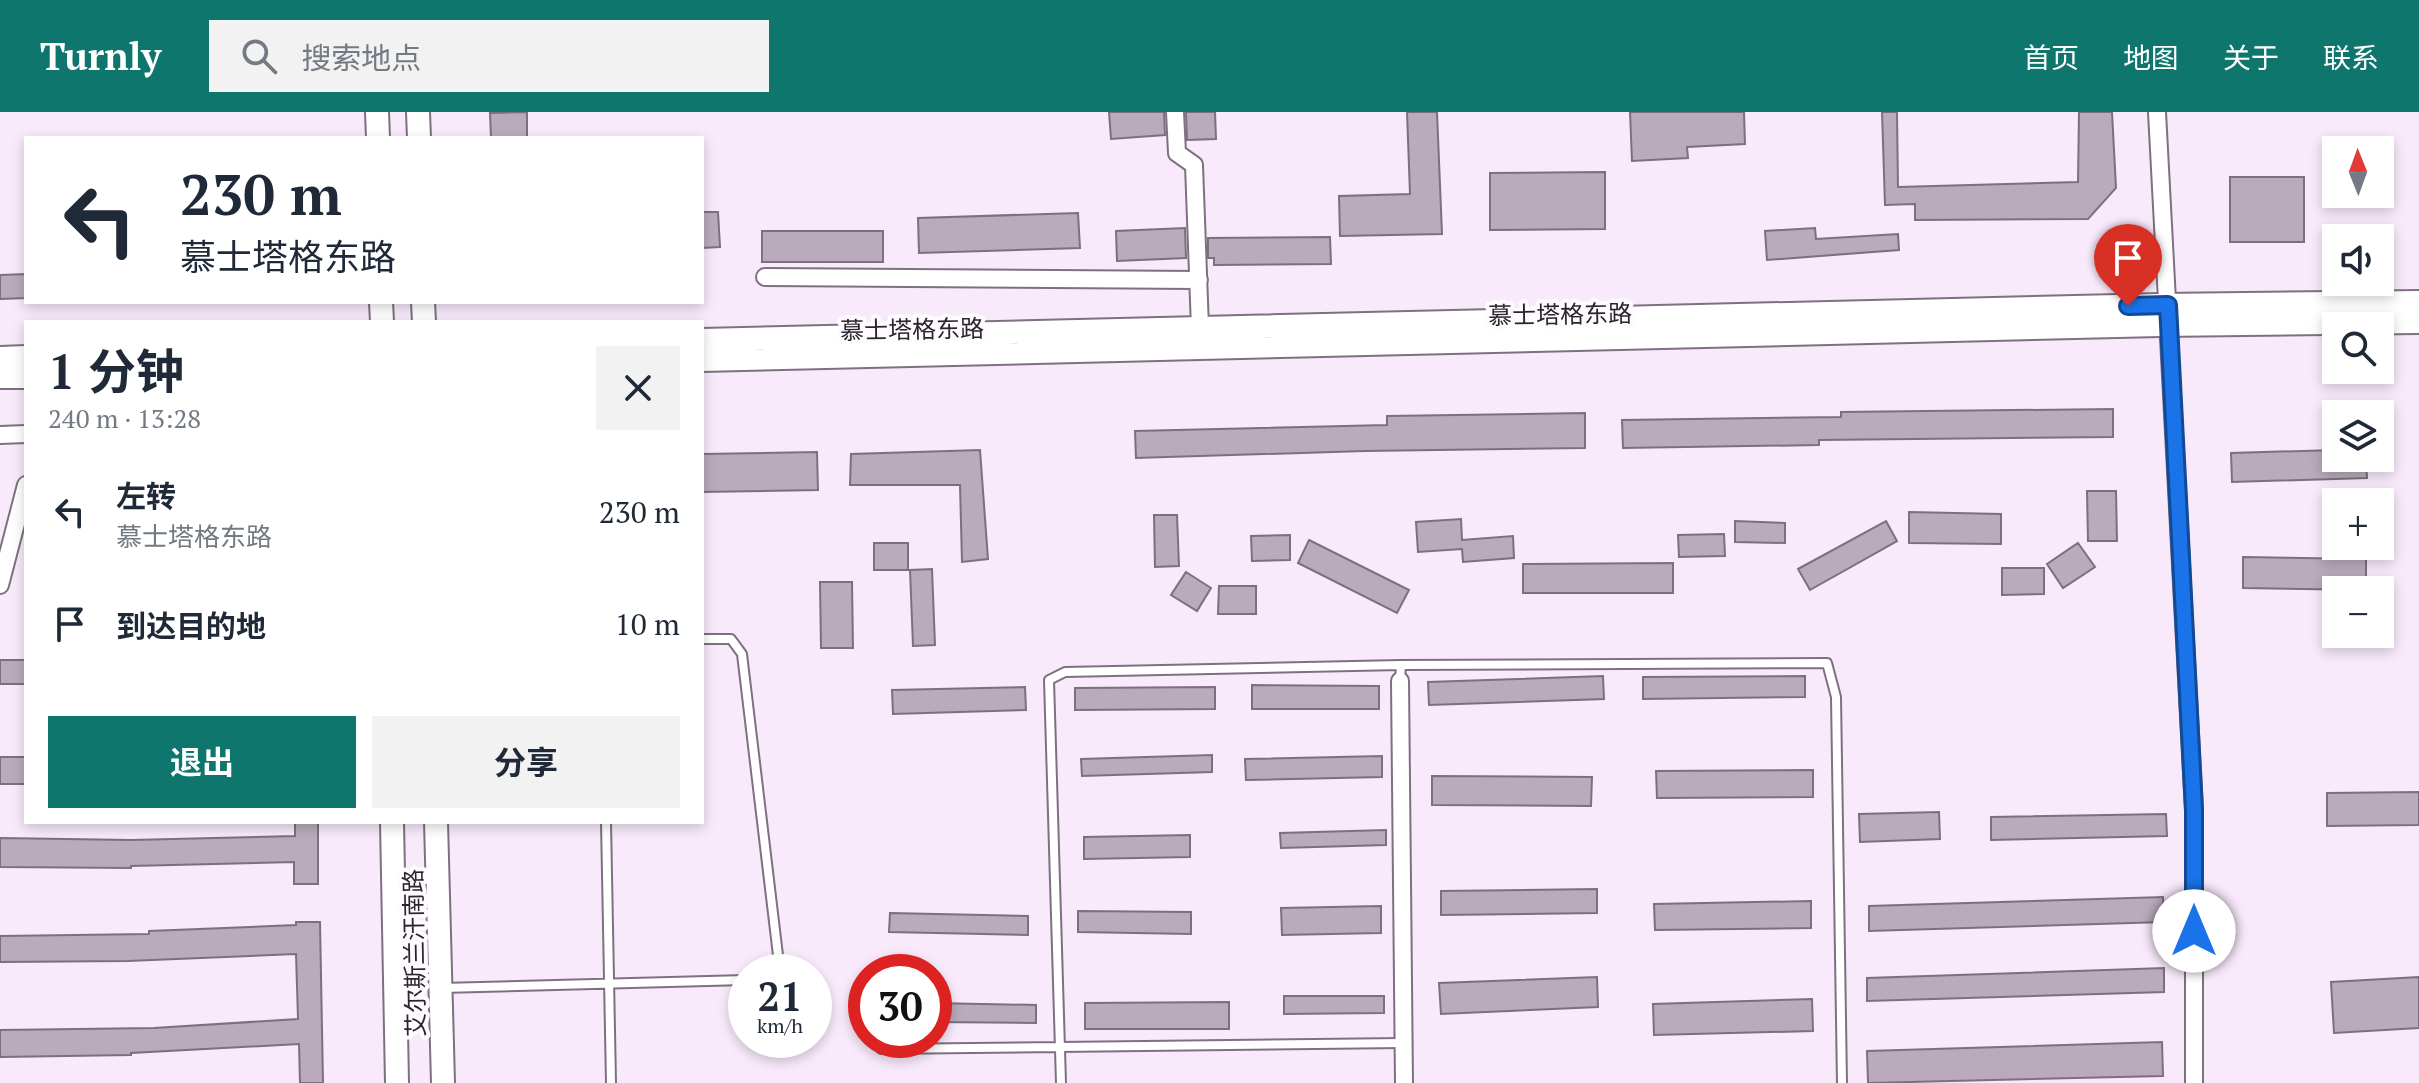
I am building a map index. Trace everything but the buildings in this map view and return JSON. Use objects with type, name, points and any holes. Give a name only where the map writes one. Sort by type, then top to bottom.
[{"type":"main road","points":[[377,112],[378,136]]},
{"type":"main road","points":[[418,112],[419,136]]},
{"type":"main road","name":"慕士塔格东路","points":[[704,360],[2168,315],[2419,302]]},
{"type":"main road","name":"慕士塔格东路","points":[[704,340],[1200,328],[2168,315],[2419,322]]},
{"type":"main road","points":[[0,358],[24,357]]},
{"type":"main road","points":[[0,377],[24,377]]},
{"type":"main road","name":"艾尔斯兰汗南路","points":[[392,824],[397,1083]]},
{"type":"main road","name":"艾尔斯兰汗南路","points":[[436,824],[443,1083]]},
{"type":"street","points":[[1175,112],[1177,153],[1194,165],[1200,328]]},
{"type":"street","points":[[2157,112],[2194,810],[2194,1083]]},
{"type":"street","points":[[765,277],[1199,280]]},
{"type":"street","points":[[0,435],[24,434]]},
{"type":"street","points":[[0,585],[24,493]]},
{"type":"street","points":[[1401,673],[1404,1083]]},
{"type":"lane","points":[[704,639],[731,639],[742,654],[778,954]]},
{"type":"lane","points":[[1061,1083],[1049,680],[1065,672],[1401,673],[1827,663],[1836,697],[1842,1083]]},
{"type":"lane","points":[[606,824],[611,1083]]},
{"type":"lane","points":[[440,988],[728,981]]},
{"type":"lane","points":[[952,1048],[1403,1043]]},
{"type":"route","points":[[2128,306],[2168,305],[2194,810],[2194,931]]}]
